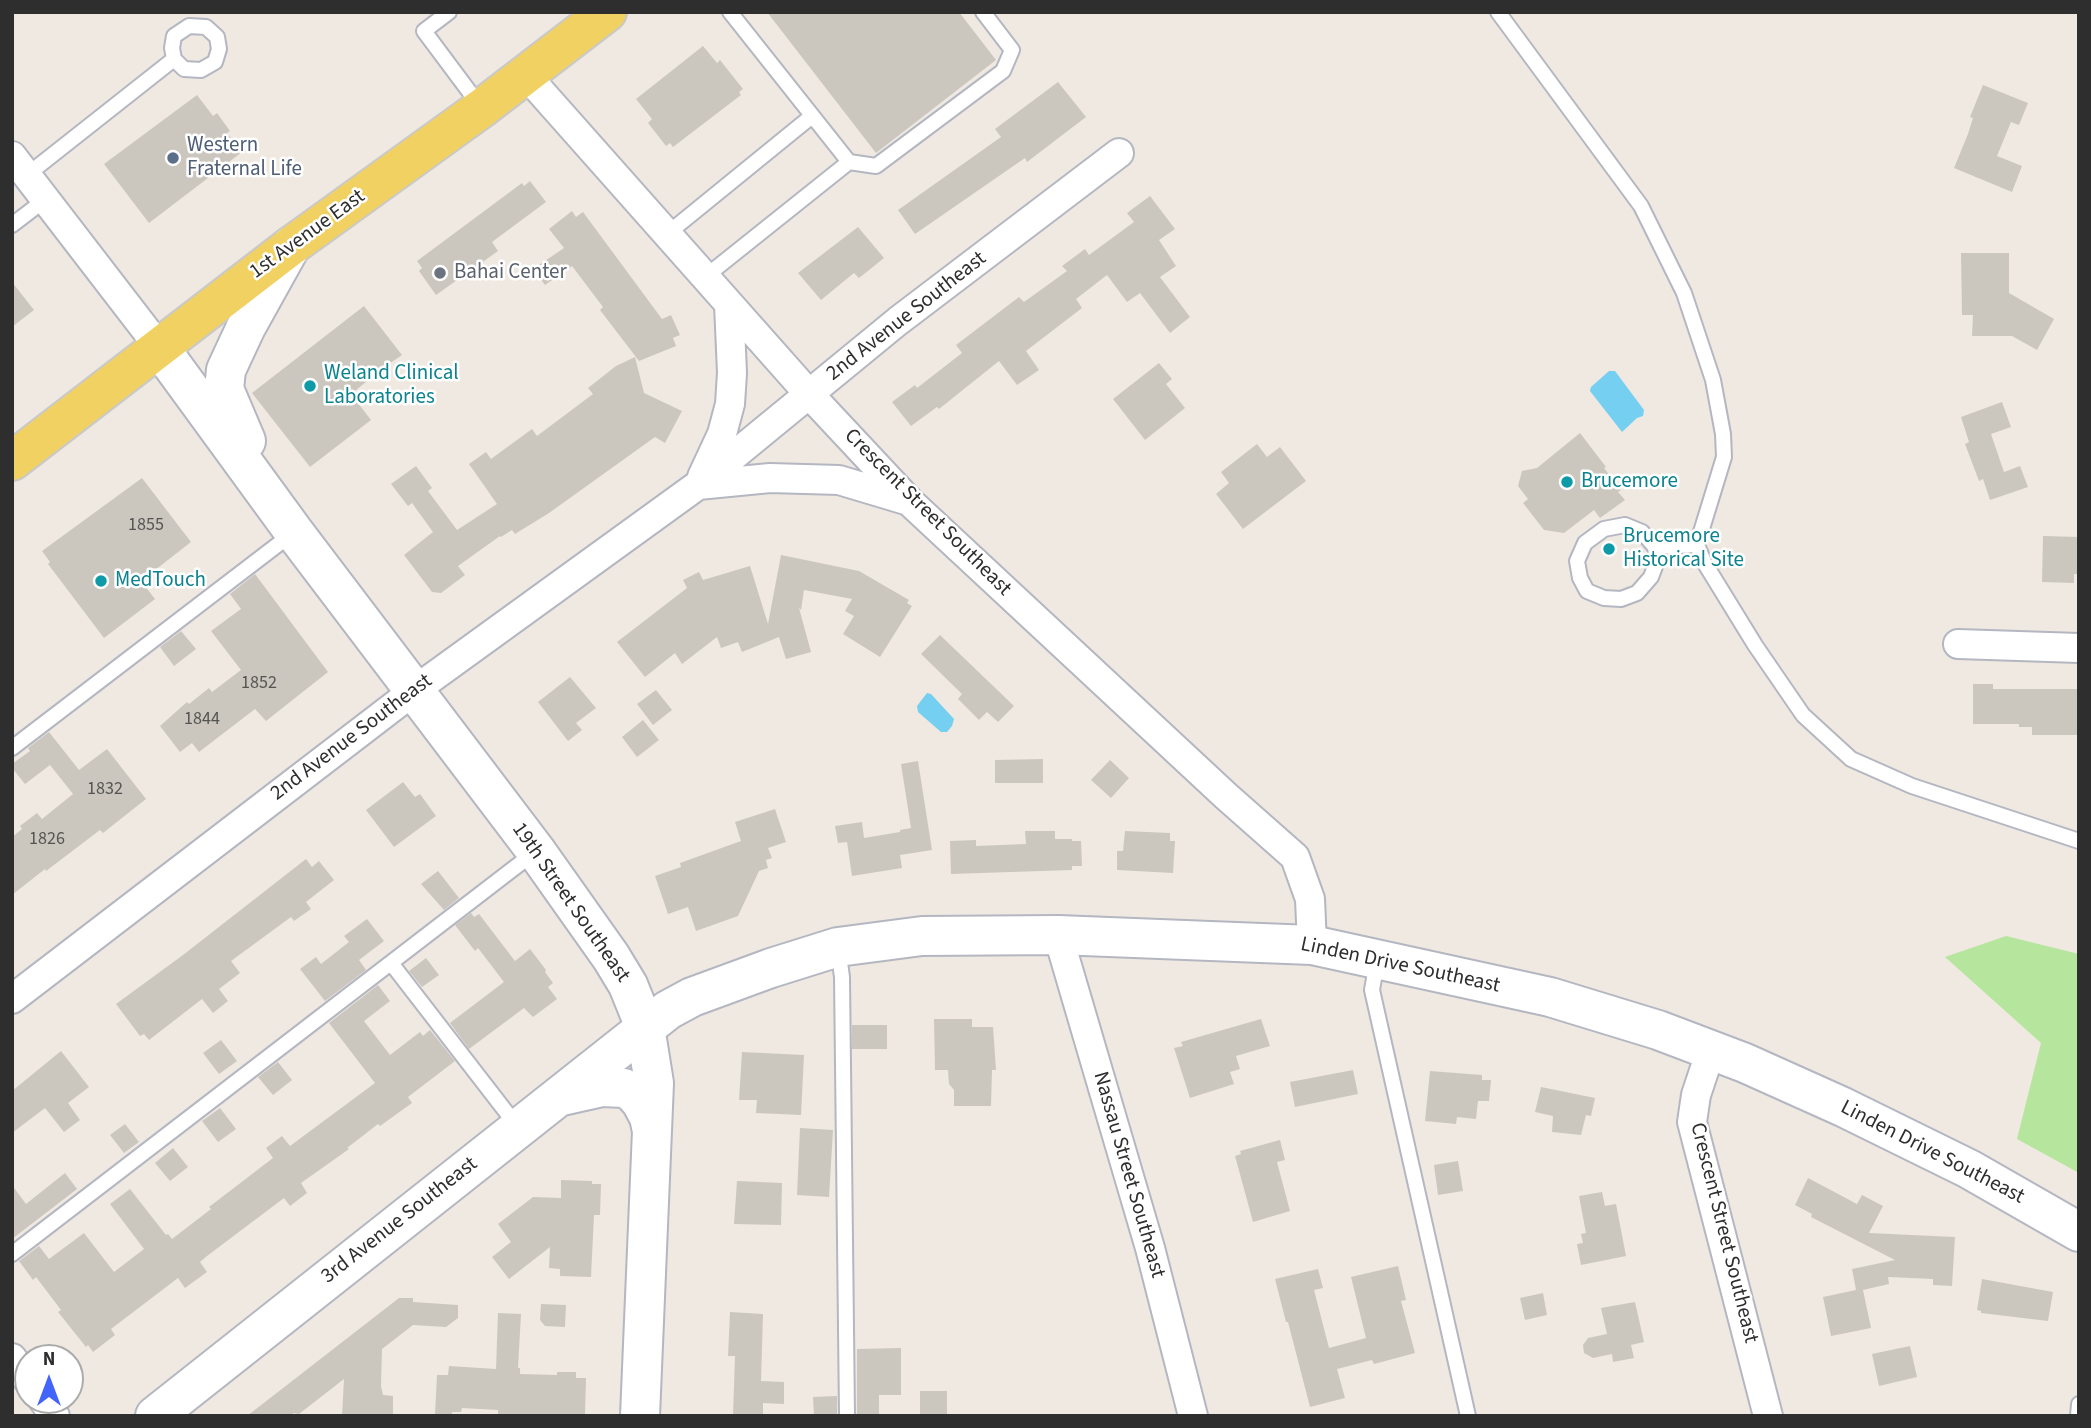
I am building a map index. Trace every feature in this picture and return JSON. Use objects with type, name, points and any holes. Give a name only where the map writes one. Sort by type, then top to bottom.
[{"type":"main road","name":"1st Avenue East","points":[[12,461],[291,246],[482,108],[607,12]]},
{"type":"main road","name":"19th Street Southeast","points":[[285,519],[224,389],[224,380],[246,327],[291,246]]},
{"type":"main road","name":"19th Street Southeast","points":[[159,347],[536,852],[628,985],[645,1027],[654,1083],[640,1416]]},
{"type":"main road","name":"Linden Drive Southeast","points":[[645,1027],[692,997],[771,968],[838,947],[922,936],[1058,935],[1312,945],[1550,997],[1658,1030],[1843,1107],[1969,1169],[2079,1231]]},
{"type":"main road","name":"3rd Avenue Southeast","points":[[155,1416],[645,1027]]},
{"type":"main road","points":[[554,1099],[594,1088],[624,1088],[641,1102],[649,1117],[652,1131]]},
{"type":"street","name":"Crescent Street Southeast","points":[[526,75],[809,394],[910,502],[1295,857],[1310,900],[1312,945]]},
{"type":"street","name":"2nd Avenue Southeast","points":[[12,999],[415,690],[698,485],[898,321],[1119,153]]},
{"type":"street","points":[[19,165],[159,347]]},
{"type":"street","name":"2nd Avenue Southeast","points":[[698,485],[722,434],[730,404],[732,373],[729,304]]},
{"type":"street","points":[[698,485],[770,478],[839,481],[910,502]]},
{"type":"street","points":[[1958,644],[2079,648]]},
{"type":"street","name":"Nassau Street Southeast","points":[[1058,935],[1150,1248],[1192,1416]]},
{"type":"street","name":"Crescent Street Southeast","points":[[1711,1050],[1696,1095],[1692,1122],[1768,1416]]},
{"type":"lane","points":[[449,12],[424,31],[482,108]]},
{"type":"lane","points":[[730,12],[849,162],[876,166],[1003,71],[1012,50],[983,12]]},
{"type":"lane","points":[[1498,12],[1641,206],[1684,293],[1713,380],[1723,434],[1724,457],[1697,545],[1704,562],[1755,645],[1803,715],[1852,758],[1912,786],[2079,841]]},
{"type":"lane","points":[[19,165],[174,59]]},
{"type":"lane","points":[[667,234],[812,116]]},
{"type":"lane","points":[[705,276],[849,162]]},
{"type":"lane","points":[[12,225],[46,199]]},
{"type":"lane","points":[[12,748],[285,519]]},
{"type":"lane","points":[[1625,525],[1642,532],[1655,547],[1657,561],[1651,577],[1637,593],[1621,599],[1604,598],[1587,591],[1580,578],[1577,561],[1585,543],[1604,529],[1625,525]]},
{"type":"lane","points":[[1655,547],[1697,545]]},
{"type":"lane","points":[[12,1254],[536,852]]},
{"type":"lane","points":[[838,947],[842,977],[847,1416]]},
{"type":"lane","points":[[1377,961],[1372,990],[1468,1416]]},
{"type":"lane","points":[[390,963],[518,1128]]},
{"type":"lane","points":[[2078,1416],[2079,1404]]},
{"type":"green space","points":[[2006,936],[2079,954],[2079,1173],[2017,1139],[2041,1043],[1945,957]]},
{"type":"water","points":[[1609,371],[1615,371],[1644,410],[1643,416],[1622,432],[1590,391]]},
{"type":"water","points":[[927,693],[954,719],[947,732],[941,732],[918,712],[917,706]]},
{"type":"building","points":[[767,12],[959,12],[996,60],[876,153]]},
{"type":"building","points":[[703,46],[717,63],[720,60],[743,89],[739,92],[741,95],[673,147],[670,143],[666,146],[648,123],[652,119],[636,99]]},
{"type":"building","points":[[1058,82],[1086,117],[1027,162],[1025,158],[915,234],[898,210],[1001,137],[995,129]]},
{"type":"building","points":[[1983,85],[2028,103],[2019,125],[2011,122],[1997,156],[2022,166],[2012,192],[1954,168]]},
{"type":"building","name":"Western Fraternal Life","points":[[197,95],[213,116],[217,113],[230,131],[227,133],[242,152],[149,223],[104,164]]},
{"type":"building","points":[[530,181],[546,202],[492,242],[498,251],[436,295],[419,271],[422,268],[417,261],[522,183],[524,186]]},
{"type":"building","points":[[1150,196],[1175,229],[1159,240],[1176,266],[1160,277],[1190,317],[1170,333],[1140,293],[1127,302],[1107,275],[1076,299],[1082,308],[1026,351],[1039,370],[1017,385],[999,361],[939,409],[937,407],[911,426],[892,402],[915,385],[917,388],[962,353],[956,345],[1019,297],[1024,302],[1067,271],[1062,266],[1085,249],[1089,255],[1134,222],[1127,213]]},
{"type":"building","points":[[572,211],[576,217],[583,212],[662,319],[671,315],[680,335],[673,338],[676,346],[639,361],[600,310],[603,307],[572,266],[545,285],[533,269],[564,248],[549,229]]},
{"type":"building","points":[[858,227],[884,258],[859,278],[854,273],[821,300],[798,273]]},
{"type":"building","points":[[1961,253],[2009,253],[2009,293],[2054,319],[2037,350],[2012,336],[1972,336],[1973,315],[1962,315]]},
{"type":"building","points":[[12,282],[34,310],[12,327]]},
{"type":"building","name":"Weland Clinical Laboratories","points":[[364,306],[402,355],[389,364],[387,380],[371,378],[351,394],[371,420],[310,467],[252,393]]},
{"type":"building","points":[[635,357],[644,393],[682,411],[665,443],[655,437],[549,513],[515,534],[512,530],[500,536],[458,566],[465,575],[441,593],[432,592],[404,555],[433,532],[412,503],[408,506],[391,484],[416,466],[432,488],[428,491],[457,530],[497,504],[469,464],[486,452],[491,459],[532,429],[537,436],[593,394],[588,388],[616,366]]},
{"type":"building","points":[[1159,363],[1172,379],[1166,384],[1185,408],[1145,440],[1113,399]]},
{"type":"building","points":[[2002,402],[2011,427],[1991,434],[2004,472],[2020,466],[2028,487],[1990,500],[1983,479],[1979,481],[1965,444],[1969,442],[1961,417]]},
{"type":"building","name":"Brucemore","points":[[1580,433],[1606,467],[1604,468],[1621,490],[1618,492],[1625,500],[1600,518],[1594,510],[1564,533],[1544,530],[1523,503],[1528,499],[1518,486],[1522,471],[1537,468]]},
{"type":"building","points":[[1257,444],[1267,457],[1280,447],[1306,481],[1243,529],[1216,494],[1229,483],[1221,472]]},
{"type":"building","points":[[142,478],[191,542],[141,581],[155,599],[104,638],[48,564],[50,562],[42,551]]},
{"type":"building","points":[[2043,536],[2079,537],[2079,574],[2074,574],[2074,583],[2042,582]]},
{"type":"building","points":[[781,555],[859,571],[909,600],[907,603],[912,606],[880,657],[843,634],[854,616],[845,611],[852,599],[804,590],[801,610],[799,608],[811,652],[786,659],[779,637],[742,652],[738,642],[721,648],[717,637],[682,664],[675,653],[645,677],[617,642],[687,588],[683,580],[699,572],[703,580],[750,566],[768,624]]},
{"type":"building","points":[[255,574],[328,672],[266,721],[255,709],[199,752],[192,743],[180,752],[160,726],[187,702],[189,704],[209,688],[212,692],[241,670],[211,631],[241,609],[230,594]]},
{"type":"building","points":[[181,631],[196,649],[174,666],[160,647]]},
{"type":"building","points":[[940,635],[1014,706],[998,722],[987,712],[979,720],[958,699],[962,694],[921,654]]},
{"type":"building","points":[[570,677],[596,708],[576,723],[582,730],[568,741],[538,702]]},
{"type":"building","points":[[1973,684],[1993,684],[1993,689],[2079,689],[2079,735],[2032,735],[2032,727],[2019,727],[2019,724],[1973,724]]},
{"type":"building","points":[[656,690],[672,710],[653,725],[637,704]]},
{"type":"building","points":[[643,720],[659,740],[637,757],[622,737]]},
{"type":"building","points":[[49,732],[79,770],[107,749],[146,799],[103,833],[100,830],[12,895],[12,837],[22,829],[20,826],[37,813],[42,819],[73,794],[50,765],[25,784],[12,768],[12,764],[30,751],[28,748]]},
{"type":"building","points":[[1043,759],[1043,783],[995,783],[995,760]]},
{"type":"building","points":[[1110,760],[1129,778],[1111,798],[1091,780]]},
{"type":"building","points":[[918,761],[932,850],[900,855],[902,868],[852,876],[847,842],[838,843],[835,826],[862,822],[864,838],[911,828],[901,764]]},
{"type":"building","points":[[403,782],[415,797],[420,794],[436,816],[394,847],[366,810]]},
{"type":"building","points":[[775,809],[786,842],[768,848],[772,858],[766,860],[768,868],[759,871],[738,916],[696,931],[688,907],[668,914],[655,876],[681,867],[680,863],[741,841],[735,822]]},
{"type":"building","points":[[1025,831],[1055,831],[1055,839],[1081,841],[1082,866],[1072,866],[1072,870],[951,874],[950,841],[976,840],[976,846],[1026,844]]},
{"type":"building","points":[[1125,831],[1170,833],[1170,841],[1175,841],[1173,873],[1117,870],[1117,851],[1123,851]]},
{"type":"building","points":[[306,859],[312,867],[319,861],[334,880],[306,902],[311,909],[294,921],[291,917],[231,961],[240,973],[219,989],[228,1001],[213,1013],[202,999],[149,1040],[144,1034],[140,1036],[116,1004]]},
{"type":"building","points":[[438,871],[459,898],[444,910],[421,884]]},
{"type":"building","points":[[471,913],[474,917],[479,914],[515,961],[530,949],[546,970],[553,983],[548,987],[557,999],[533,1017],[524,1008],[469,1049],[450,1023],[504,982],[478,948],[475,951],[455,925]]},
{"type":"building","points":[[367,919],[384,941],[359,960],[366,970],[325,1001],[300,969],[316,957],[321,964],[349,942],[344,936]]},
{"type":"building","points":[[426,958],[439,975],[422,987],[409,971]]},
{"type":"building","points":[[378,985],[390,1001],[364,1021],[390,1055],[420,1032],[423,1036],[430,1030],[455,1061],[408,1097],[412,1103],[380,1126],[378,1124],[347,1148],[349,1149],[301,1183],[307,1193],[290,1206],[284,1198],[207,1256],[200,1262],[207,1272],[185,1288],[178,1278],[111,1329],[115,1335],[93,1352],[88,1345],[86,1347],[58,1312],[61,1310],[36,1277],[33,1280],[19,1261],[39,1246],[49,1259],[84,1233],[114,1272],[144,1249],[110,1204],[130,1189],[172,1239],[273,1158],[266,1148],[282,1136],[290,1146],[375,1083],[329,1023]]},
{"type":"building","points":[[934,1019],[972,1019],[972,1027],[993,1027],[996,1070],[992,1070],[991,1106],[954,1106],[954,1090],[949,1084],[948,1070],[935,1070]]},
{"type":"building","points":[[1261,1019],[1270,1046],[1236,1056],[1240,1069],[1230,1072],[1234,1084],[1190,1098],[1174,1048],[1183,1046],[1181,1042]]},
{"type":"building","points":[[852,1025],[887,1025],[887,1049],[852,1049]]},
{"type":"building","points":[[221,1040],[237,1061],[219,1074],[203,1053]]},
{"type":"building","points":[[61,1051],[89,1087],[68,1103],[80,1120],[64,1132],[45,1108],[12,1133],[12,1091]]},
{"type":"building","points":[[742,1052],[804,1055],[801,1115],[756,1113],[757,1100],[739,1100]]},
{"type":"building","points":[[278,1062],[292,1080],[273,1095],[258,1077]]},
{"type":"building","points":[[1353,1070],[1358,1094],[1295,1107],[1290,1082]]},
{"type":"building","points":[[1430,1071],[1482,1075],[1482,1080],[1491,1080],[1489,1101],[1478,1101],[1476,1119],[1457,1117],[1456,1124],[1425,1121]]},
{"type":"building","points":[[1541,1087],[1595,1098],[1591,1116],[1586,1115],[1581,1135],[1552,1132],[1553,1116],[1535,1112]]},
{"type":"building","points":[[220,1108],[236,1129],[218,1142],[202,1121]]},
{"type":"building","points":[[125,1124],[139,1142],[124,1153],[110,1135]]},
{"type":"building","points":[[800,1128],[833,1130],[829,1197],[797,1195]]},
{"type":"building","points":[[1280,1140],[1285,1160],[1277,1162],[1290,1211],[1253,1222],[1235,1156],[1241,1154],[1240,1151]]},
{"type":"building","points":[[173,1148],[188,1167],[170,1181],[155,1163]]},
{"type":"building","points":[[1458,1161],[1463,1191],[1438,1195],[1434,1165]]},
{"type":"building","points":[[65,1173],[77,1189],[12,1239],[12,1185],[26,1204]]},
{"type":"building","points":[[1808,1178],[1857,1204],[1862,1195],[1883,1206],[1869,1233],[1955,1237],[1952,1286],[1933,1285],[1933,1279],[1888,1277],[1889,1284],[1863,1290],[1871,1328],[1831,1336],[1823,1297],[1856,1290],[1852,1269],[1895,1260],[1811,1217],[1812,1214],[1795,1205]]},
{"type":"building","points":[[561,1180],[601,1184],[600,1215],[594,1215],[591,1277],[560,1276],[560,1269],[549,1268],[550,1247],[509,1279],[492,1257],[511,1242],[498,1224],[533,1197],[561,1198]]},
{"type":"building","points":[[737,1181],[782,1183],[781,1225],[734,1224]]},
{"type":"building","points":[[1602,1192],[1605,1206],[1616,1204],[1626,1256],[1581,1265],[1577,1244],[1583,1243],[1581,1234],[1586,1233],[1579,1196]]},
{"type":"building","points":[[1398,1266],[1406,1300],[1401,1301],[1415,1353],[1374,1364],[1372,1360],[1337,1369],[1345,1398],[1310,1407],[1275,1279],[1318,1269],[1323,1288],[1314,1290],[1329,1348],[1366,1338],[1351,1277]]},
{"type":"building","points":[[1982,1279],[2053,1292],[2048,1321],[1981,1313],[1977,1310]]},
{"type":"building","points":[[1543,1293],[1547,1315],[1525,1320],[1520,1298]]},
{"type":"building","points":[[399,1298],[413,1298],[413,1302],[458,1305],[458,1318],[446,1327],[413,1325],[382,1349],[381,1386],[383,1395],[393,1396],[393,1415],[342,1416],[344,1379],[299,1414],[247,1416]]},
{"type":"building","points":[[1635,1302],[1644,1342],[1631,1345],[1634,1358],[1613,1362],[1612,1354],[1593,1358],[1584,1353],[1583,1345],[1588,1338],[1607,1334],[1601,1308]]},
{"type":"building","points":[[541,1304],[566,1305],[565,1327],[545,1326],[540,1320]]},
{"type":"building","points":[[730,1312],[763,1314],[761,1381],[784,1382],[784,1404],[763,1403],[763,1416],[733,1416],[735,1356],[728,1356]]},
{"type":"building","points":[[498,1313],[521,1314],[520,1374],[557,1375],[557,1372],[576,1372],[576,1378],[586,1378],[585,1415],[498,1416],[498,1410],[462,1408],[461,1412],[452,1412],[452,1416],[435,1415],[437,1375],[448,1375],[449,1366],[496,1369]]},
{"type":"building","points":[[1910,1346],[1917,1377],[1879,1386],[1872,1354]]},
{"type":"building","points":[[901,1348],[901,1395],[879,1395],[879,1416],[857,1416],[857,1349]]},
{"type":"building","points":[[920,1391],[947,1391],[947,1416],[920,1416]]},
{"type":"building","points":[[837,1396],[837,1416],[814,1416],[813,1397]]},
{"type":"place","name":"Western Fraternal Life","points":[[173,158]]},
{"type":"place","name":"Bahai Center","points":[[440,273]]},
{"type":"place","name":"Weland Clinical Laboratories","points":[[310,386]]},
{"type":"place","name":"Brucemore","points":[[1567,482]]},
{"type":"place","name":"Brucemore Historical Site","points":[[1609,549]]},
{"type":"place","name":"MedTouch","points":[[101,581]]}]
